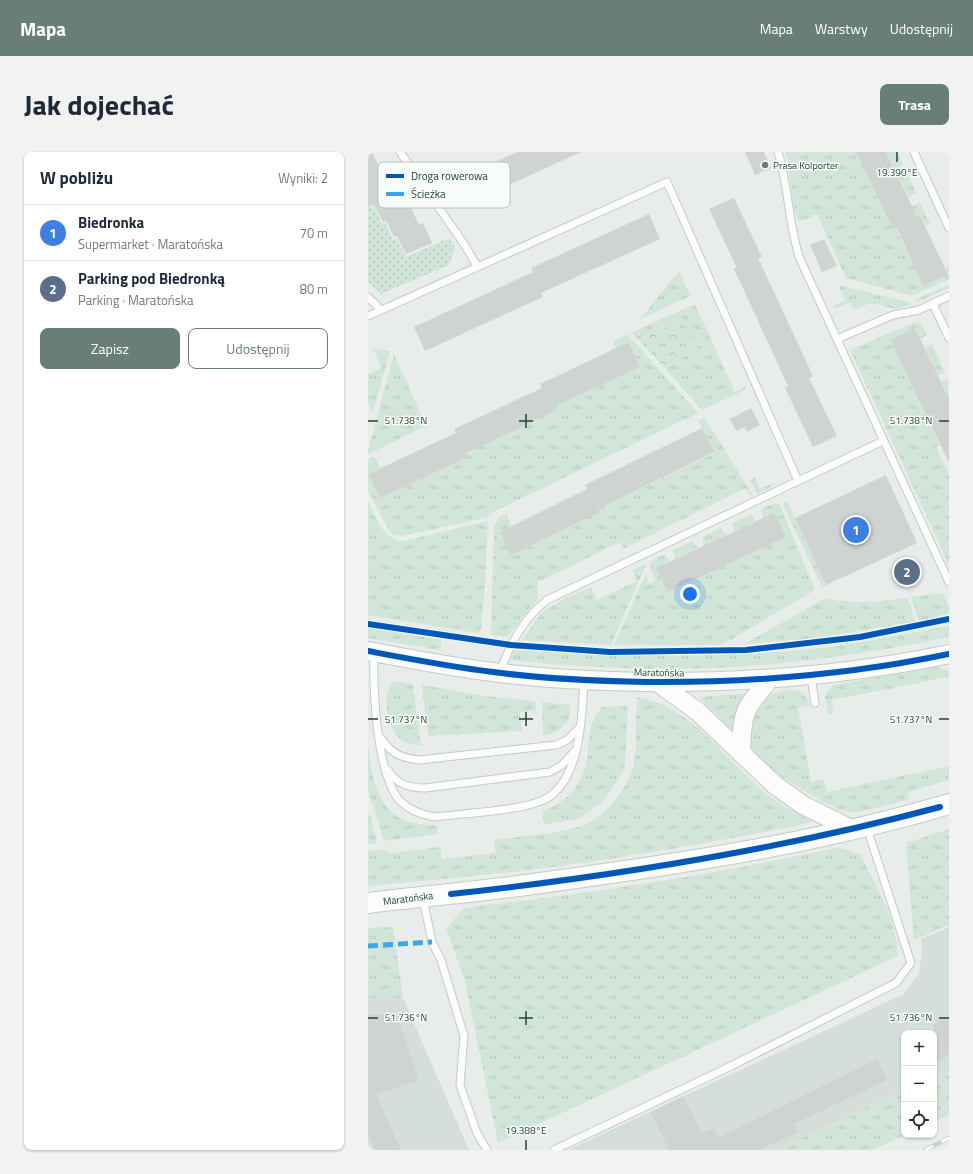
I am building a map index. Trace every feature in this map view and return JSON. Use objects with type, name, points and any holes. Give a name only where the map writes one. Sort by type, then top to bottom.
[{"type":"main road","name":"Maratońska","points":[[368,903],[533,884],[683,862],[795,842],[949,804]]},
{"type":"street","name":"Maratońska","points":[[371,652],[500,673],[584,680],[657,682],[769,680],[812,676],[890,665],[949,654]]},
{"type":"street","points":[[741,753],[743,717],[752,700],[769,680]]},
{"type":"street","name":"Maratońska","points":[[657,682],[697,711],[763,775],[789,795],[859,827]]},
{"type":"lane","points":[[400,152],[407,162]]},
{"type":"lane","points":[[778,152],[789,219],[798,253],[815,294],[949,582]]},
{"type":"lane","points":[[914,152],[949,228]]},
{"type":"lane","points":[[368,316],[667,182],[798,482]]},
{"type":"lane","points":[[439,208],[477,266]]},
{"type":"lane","points":[[837,339],[893,315],[919,310],[949,296]]},
{"type":"lane","points":[[368,297],[381,310]]},
{"type":"lane","points":[[933,304],[949,338]]},
{"type":"lane","points":[[500,673],[511,645],[523,626],[540,605],[547,600],[883,441]]},
{"type":"lane","points":[[371,652],[374,691],[383,763],[392,789],[401,801],[411,810],[424,815],[436,816],[522,806],[548,797],[564,781],[570,771],[577,747],[584,680]]},
{"type":"lane","points":[[812,676],[815,703]]},
{"type":"lane","points":[[379,735],[386,746],[396,755],[406,759],[419,760],[556,744],[567,740],[575,734],[580,727]]},
{"type":"lane","points":[[383,763],[392,777],[401,784],[413,788],[425,788],[550,772],[562,765],[577,747]]},
{"type":"lane","points":[[554,1150],[736,1063],[896,983],[911,963],[859,827]]},
{"type":"lane","points":[[423,896],[432,942],[441,960],[464,1036],[460,1085],[477,1133],[487,1150]]},
{"type":"shaded area","points":[[949,927],[949,1068],[937,1074],[937,1030],[901,1030],[901,1090],[779,1150],[568,1150],[904,994],[919,973],[922,951],[921,939]]},
{"type":"shaded area","points":[[368,998],[403,998],[469,1150],[368,1150]]},
{"type":"green space","points":[[786,152],[856,152],[893,229],[896,228],[923,286],[948,275],[945,268],[949,266],[949,279],[912,296],[846,278],[817,214],[799,222],[795,214]]},
{"type":"green space","points":[[886,152],[897,152],[903,165],[895,169]]},
{"type":"green space","points":[[907,173],[916,193],[908,197],[899,177]]},
{"type":"green space","points":[[920,202],[930,224],[926,226],[921,215],[917,216],[912,206]]},
{"type":"green space","points":[[368,203],[370,208],[374,206],[382,224],[385,223],[393,240],[397,239],[406,257],[449,238],[455,248],[449,265],[381,294],[368,282]]},
{"type":"green space","points":[[679,271],[691,296],[640,319]]},
{"type":"green space","points":[[949,285],[949,288],[917,302],[916,299]]},
{"type":"green space","points":[[842,286],[908,302],[910,305],[895,309],[870,303],[854,310],[850,302],[834,309],[833,306],[845,300],[839,287]]},
{"type":"green space","points":[[695,304],[735,392],[745,387],[745,390],[702,410],[663,366],[698,350],[682,319],[638,339],[631,333]]},
{"type":"green space","points":[[682,319],[699,350],[663,366],[638,339]]},
{"type":"green space","points":[[915,322],[921,323],[927,335],[921,339],[916,328],[890,340],[940,445],[936,447],[949,474],[949,565],[850,350]]},
{"type":"green space","points":[[627,334],[698,413],[489,514],[488,517],[403,536],[394,535],[390,532],[368,491],[368,474],[380,498],[468,457],[466,453],[554,412],[552,408],[640,367],[629,342],[616,348],[613,342]]},
{"type":"green space","points":[[932,344],[945,372],[938,375],[925,348]]},
{"type":"green space","points":[[373,349],[390,351],[373,412],[368,402],[368,374],[382,368]]},
{"type":"green space","points":[[394,354],[426,426],[368,454],[368,450]]},
{"type":"green space","points":[[948,379],[949,398],[941,382]]},
{"type":"green space","points":[[704,417],[753,495],[751,497],[746,488],[623,549],[620,542],[538,582],[537,600],[507,637],[491,635],[494,527],[498,517],[507,513],[511,526],[500,532],[512,555],[599,512],[598,509],[714,453],[698,421]]},
{"type":"green space","points":[[373,457],[376,459],[380,468],[368,474],[368,460]]},
{"type":"green space","points":[[755,477],[760,489],[773,483],[774,485],[757,494],[750,480]]},
{"type":"green space","points":[[368,501],[377,521],[385,532],[396,539],[403,541],[488,521],[486,573],[481,631],[477,633],[368,615]]},
{"type":"green space","points":[[787,501],[826,585],[822,587],[782,503]]},
{"type":"green space","points":[[775,503],[780,505],[815,590],[722,645],[614,645],[646,573],[649,584],[655,581],[649,562],[664,554],[670,561],[657,568],[668,592],[785,537],[774,513],[763,518],[761,509]]},
{"type":"green space","points":[[751,514],[756,521],[734,532],[732,523]]},
{"type":"green space","points":[[721,528],[726,535],[704,546],[702,537]]},
{"type":"green space","points":[[692,541],[698,548],[675,559],[673,550]]},
{"type":"green space","points":[[647,563],[611,645],[522,640],[542,612],[560,601],[591,587],[597,600],[637,581],[632,570]]},
{"type":"green space","points":[[943,593],[949,607],[949,614],[919,621],[911,597]]},
{"type":"green space","points":[[907,598],[916,622],[808,639],[744,644],[824,599],[858,602]]},
{"type":"green space","points":[[949,626],[949,637],[924,642],[824,658],[749,666],[659,669],[569,665],[510,660],[515,650],[663,656],[774,652],[811,649],[880,639]]},
{"type":"green space","points":[[368,627],[442,640],[440,650],[368,638]]},
{"type":"green space","points":[[937,667],[949,671],[949,677],[832,700],[833,714],[828,714],[825,698],[826,693],[833,685]]},
{"type":"green space","points":[[393,681],[413,684],[421,745],[403,741],[397,736],[389,721],[386,704],[389,687]]},
{"type":"green space","points":[[422,685],[486,696],[535,701],[536,711],[520,712],[522,731],[428,736]]},
{"type":"green space","points":[[793,690],[802,692],[811,705],[798,708],[811,782],[824,779],[827,792],[949,766],[949,780],[908,792],[909,799],[855,812],[839,809],[810,794],[778,774],[754,752],[749,742],[751,722],[756,711],[764,701],[772,694],[780,691]]},
{"type":"green space","points":[[748,693],[736,711],[734,732],[699,697]]},
{"type":"green space","points":[[637,697],[657,702],[690,722],[705,734],[747,777],[762,790],[787,808],[813,822],[704,843],[594,861],[502,873],[368,886],[368,851],[382,849],[391,853],[440,847],[442,859],[496,853],[494,840],[572,829],[590,823],[598,818],[618,797],[631,773],[636,746]]},
{"type":"green space","points":[[542,702],[570,705],[569,717],[564,726],[554,733],[543,736]]},
{"type":"green space","points":[[625,706],[628,708],[625,763],[623,772],[610,792],[601,803],[581,818],[544,825],[543,811],[562,801],[575,788],[580,780],[587,761],[592,722],[598,712],[602,707]]},
{"type":"green space","points":[[368,745],[373,776],[377,790],[383,802],[392,812],[403,820],[417,824],[436,825],[438,834],[384,841],[368,790]]},
{"type":"green space","points":[[370,815],[377,843],[368,844],[368,816]]},
{"type":"green space","points":[[949,829],[949,925],[914,940],[906,843]]},
{"type":"green space","points":[[835,848],[845,849],[860,854],[890,916],[897,942],[898,956],[498,1143],[465,981],[446,928],[464,908],[558,896],[697,875]]},
{"type":"green space","points":[[393,927],[403,998],[368,998],[368,928]]},
{"type":"green space","points":[[949,1068],[949,1115],[937,1121],[937,1102],[937,1074]]},
{"type":"green space","points":[[901,1090],[901,1137],[873,1150],[779,1150]]},
{"type":"building","points":[[368,152],[372,152],[378,164],[378,208],[411,208],[419,225],[423,223],[432,243],[406,254],[397,236],[394,237],[386,220],[383,222],[374,204],[368,207]]},
{"type":"building","points":[[517,152],[581,152],[510,184],[510,162],[495,162]]},
{"type":"building","points":[[745,152],[764,152],[771,168],[755,175]]},
{"type":"building","points":[[856,152],[886,152],[917,217],[920,215],[948,275],[923,286],[897,228],[893,229]]},
{"type":"building","points":[[734,198],[762,257],[758,258],[813,376],[809,378],[837,436],[813,447],[785,388],[788,386],[734,269],[737,268],[709,209]]},
{"type":"building","points":[[649,214],[660,239],[541,293],[543,297],[425,351],[414,327],[533,272],[531,268]]},
{"type":"building","points":[[824,239],[837,266],[822,272],[810,245]]},
{"type":"building","points":[[915,328],[949,399],[949,463],[890,340]]},
{"type":"building","points":[[629,342],[640,367],[552,408],[554,412],[466,453],[468,457],[380,498],[368,474],[456,433],[454,429],[542,388],[540,384]]},
{"type":"building","points":[[751,408],[760,425],[747,432],[745,427],[736,431],[730,419]]},
{"type":"building","points":[[702,428],[714,452],[598,509],[600,512],[511,555],[500,532],[587,489],[585,485]]},
{"type":"building","points":[[886,475],[917,543],[826,585],[795,518]]},
{"type":"building","points":[[774,513],[786,537],[668,592],[656,568]]},
{"type":"building","points":[[397,1014],[419,1080],[376,1094],[401,1150],[375,1150],[368,1134],[368,1015]]},
{"type":"building","points":[[949,1017],[949,1055],[937,1061],[937,1030],[934,1030],[934,1024]]},
{"type":"building","points":[[877,1059],[887,1080],[794,1124],[798,1132],[760,1150],[669,1150],[651,1112],[683,1096],[702,1133],[713,1128],[718,1138]]},
{"type":"railway","points":[[925,1150],[949,1138]]},
{"type":"marked path","points":[[368,946],[432,942]]},
{"type":"cycle path","points":[[368,624],[511,645],[610,652],[746,650],[860,637],[949,619]]},
{"type":"cycle path","points":[[368,651],[477,670],[512,674],[570,679],[646,682],[723,681],[799,676],[874,667],[949,654]]},
{"type":"cycle path","points":[[451,894],[574,879],[697,860],[819,836],[940,807]]},
{"type":"place","name":"Prasa Kolporter","points":[[765,165]]},
{"type":"place","name":"Biedronka","points":[[856,530]]},
{"type":"place","name":"Parking pod Biedronką","points":[[907,572]]}]
